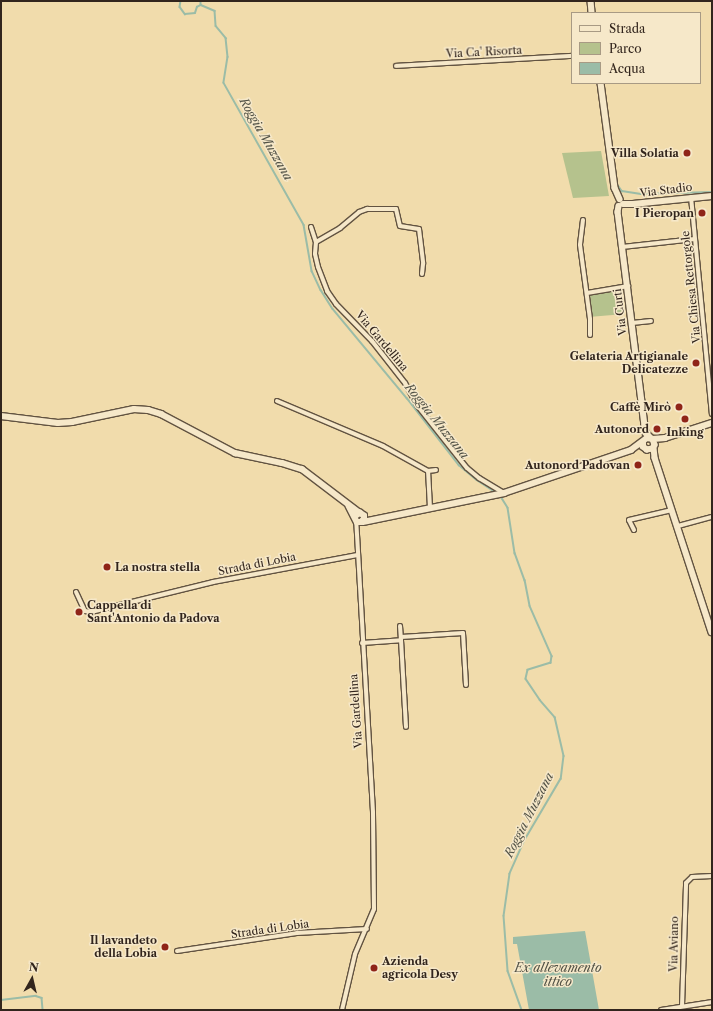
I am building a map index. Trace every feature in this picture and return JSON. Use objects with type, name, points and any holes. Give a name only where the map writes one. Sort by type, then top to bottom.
[{"type":"street","points":[[591,1],[592,12]]},
{"type":"street","name":"Via Ca' Risorta","points":[[396,66],[571,56]]},
{"type":"street","name":"Via Curti","points":[[601,84],[615,188],[621,203],[618,212],[646,433],[652,439]]},
{"type":"street","name":"Via Stadio","points":[[621,203],[633,204],[712,196]]},
{"type":"street","name":"Via Chiesa Rettorgole","points":[[691,197],[712,414]]},
{"type":"street","points":[[316,242],[340,228],[359,212],[367,209],[396,209],[400,226],[420,229],[423,264],[422,274]]},
{"type":"street","points":[[583,220],[580,245],[590,319],[590,335]]},
{"type":"street","name":"Via Gardellina","points":[[311,227],[316,242],[318,267],[327,291],[336,304],[372,341],[405,383],[417,405],[467,468],[502,494]]},
{"type":"street","points":[[622,247],[696,239]]},
{"type":"street","points":[[586,293],[628,286]]},
{"type":"street","points":[[632,323],[651,321]]},
{"type":"street","points":[[277,401],[383,446],[428,471],[436,470]]},
{"type":"street","points":[[1,416],[58,423],[72,422],[131,410],[148,410],[161,414],[230,452],[242,456],[282,463],[302,469],[346,501],[360,518],[378,518],[502,494],[631,450],[643,443],[646,439],[665,438],[712,423]]},
{"type":"street","points":[[703,426],[712,419]]},
{"type":"street","points":[[631,450],[647,450],[654,447],[665,438]]},
{"type":"street","points":[[652,439],[655,458],[712,632]]},
{"type":"street","points":[[643,443],[647,450],[655,458]]},
{"type":"street","points":[[428,471],[430,508]]},
{"type":"street","points":[[634,530],[629,520],[672,510]]},
{"type":"street","points":[[678,526],[712,517]]},
{"type":"street","name":"Via Gardellina","points":[[360,518],[356,534],[373,812],[374,910],[367,929]]},
{"type":"street","name":"Strada di Lobia","points":[[76,592],[85,611],[91,612],[213,582],[357,555]]},
{"type":"street","points":[[400,626],[406,727]]},
{"type":"street","points":[[362,643],[463,633],[466,685]]},
{"type":"street","name":"Via Aviano","points":[[682,1006],[686,883],[692,877],[712,876]]},
{"type":"street","points":[[342,1010],[355,954],[367,929]]},
{"type":"street","name":"Strada di Lobia","points":[[177,952],[297,932],[367,929]]},
{"type":"street","points":[[661,1010],[712,1002]]},
{"type":"green space","points":[[601,151],[609,196],[573,198],[562,153]]},
{"type":"green space","points":[[621,290],[624,314],[589,317],[587,294]]},
{"type":"water","name":"Ex allevamento ittico","points":[[585,931],[599,1010],[529,1010],[517,944],[513,944],[513,937]]},
{"type":"waterway","points":[[181,1],[180,7],[185,14],[195,13],[197,7],[201,5]]},
{"type":"waterway","name":"Roggia Muzzana","points":[[201,1],[201,5],[215,11],[216,26],[226,38],[228,57],[224,83],[304,225],[312,271],[321,290],[333,309],[407,398],[459,465],[477,480],[497,493]]},
{"type":"waterway","points":[[604,84],[605,95]]},
{"type":"waterway","points":[[617,184],[622,191],[641,194],[712,192]]},
{"type":"waterway","name":"Roggia Muzzana","points":[[500,495],[508,508],[515,553],[525,580],[530,606],[552,656],[551,663],[528,670],[526,679],[540,700],[555,717],[564,756],[561,779],[525,840],[510,874],[504,916],[508,971],[522,1010]]},
{"type":"waterway","points":[[1,1000],[36,996],[42,998],[43,1010]]},
{"type":"place","name":"Villa Solatia","points":[[687,153]]},
{"type":"place","name":"I Pieropan","points":[[702,213]]},
{"type":"place","name":"Gelateria Artigianale Delicatezze","points":[[696,363]]},
{"type":"place","name":"Caffè Mirò","points":[[679,407]]},
{"type":"place","name":"Inking","points":[[685,419]]},
{"type":"place","name":"Autonord","points":[[657,429]]},
{"type":"place","name":"Autonord Padovan","points":[[638,465]]},
{"type":"place","name":"La nostra stella","points":[[107,567]]},
{"type":"place","name":"Cappella di Sant'Antonio da Padova","points":[[79,612]]},
{"type":"place","name":"Il lavandeto della Lobia","points":[[165,947]]},
{"type":"place","name":"Azienda agricola Desy","points":[[374,968]]}]
